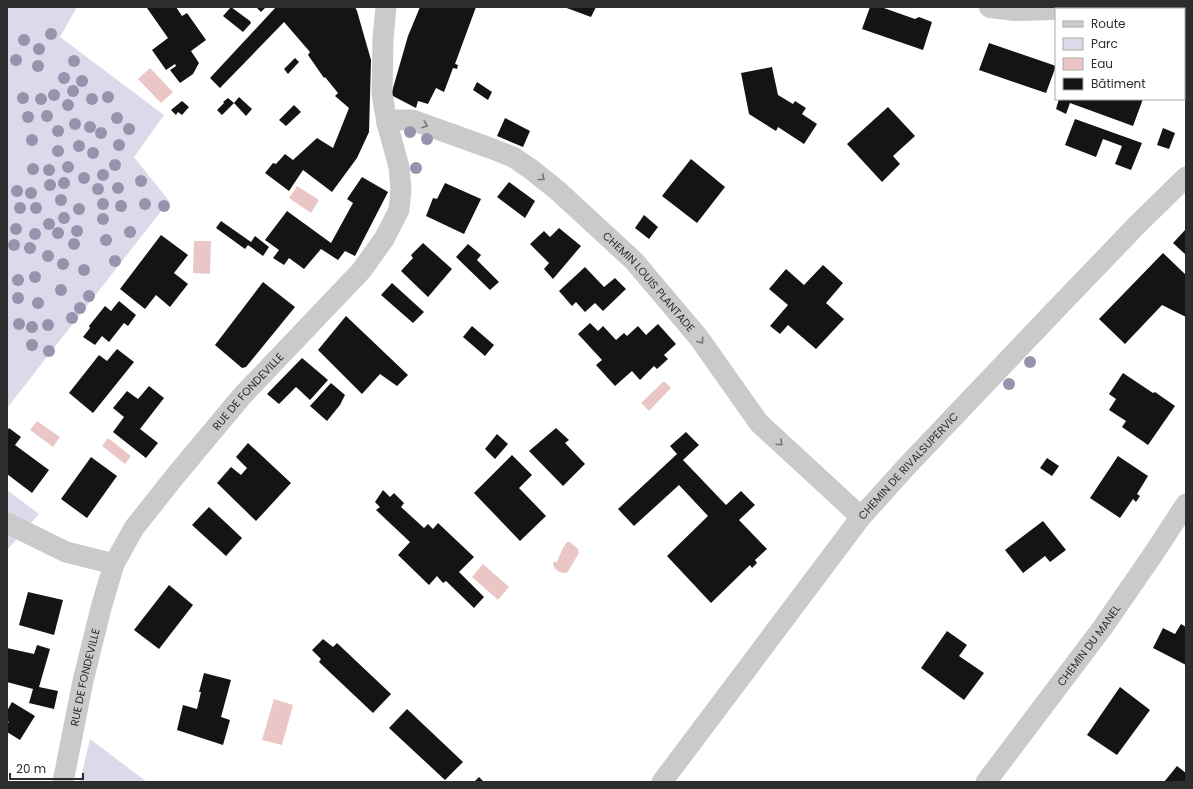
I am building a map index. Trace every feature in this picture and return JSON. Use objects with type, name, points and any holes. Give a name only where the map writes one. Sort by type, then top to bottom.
[{"type":"street","name":"RUE DE FONDEVILLE","points":[[63,782],[82,681],[101,608],[114,564],[134,528],[242,396],[360,271],[384,239],[399,210],[401,189],[399,167],[387,123],[382,94],[386,7]]},
{"type":"street","points":[[990,7],[1016,10],[1055,9]]},
{"type":"street","points":[[1156,8],[1186,7]]},
{"type":"street","name":"CHEMIN LOUIS PLANTADE","points":[[387,123],[398,120],[412,120],[513,157],[557,190],[634,261],[699,338],[759,423],[861,517]]},
{"type":"street","name":"CHEMIN DE RIVALSUPERVIC","points":[[662,782],[861,517],[906,467],[1056,309],[1137,225],[1186,177]]},
{"type":"street","name":"CHEMIN DU MANEL","points":[[986,782],[1103,627],[1186,504]]},
{"type":"street","points":[[7,523],[66,552],[114,564]]},
{"type":"green space","points":[[7,7],[77,7],[60,37],[164,115],[134,157],[169,201],[7,408]]},
{"type":"green space","points":[[7,490],[39,514],[7,550]]},
{"type":"green space","points":[[90,739],[147,782],[80,782]]},
{"type":"water","points":[[150,68],[173,92],[161,103],[138,79]]},
{"type":"water","points":[[297,186],[319,200],[311,213],[289,198]]},
{"type":"water","points":[[194,241],[211,241],[210,274],[193,273]]},
{"type":"water","points":[[664,381],[671,388],[649,411],[641,403]]},
{"type":"water","points":[[37,421],[60,437],[53,447],[30,430]]},
{"type":"water","points":[[108,438],[131,456],[125,464],[102,446]]},
{"type":"water","points":[[567,542],[570,542],[578,549],[579,553],[567,573],[557,570],[553,565],[553,562],[557,562],[562,549]]},
{"type":"water","points":[[483,564],[509,587],[498,600],[472,577]]},
{"type":"water","points":[[274,699],[293,705],[282,745],[262,740]]},
{"type":"building","points":[[176,7],[182,16],[187,13],[206,40],[191,51],[199,63],[193,74],[180,83],[170,70],[176,66],[175,64],[166,70],[152,50],[168,38],[147,8]]},
{"type":"building","points":[[231,7],[251,23],[243,32],[223,16]]},
{"type":"building","points":[[256,7],[266,7],[261,12]]},
{"type":"building","points":[[276,7],[355,7],[357,11],[371,60],[369,132],[357,158],[332,192],[303,170],[289,191],[265,173],[273,163],[276,164],[285,154],[293,160],[317,138],[333,148],[349,108],[335,96],[338,93],[325,77],[324,78],[308,55],[310,52],[284,22],[220,88],[210,78]]},
{"type":"building","points":[[420,7],[476,7],[455,64],[458,65],[457,69],[453,68],[444,92],[436,88],[428,104],[418,101],[416,108],[391,95],[408,36]]},
{"type":"building","points":[[564,7],[596,7],[591,17]]},
{"type":"building","points":[[870,7],[881,7],[915,19],[919,17],[932,22],[923,50],[862,29]]},
{"type":"building","points":[[989,43],[1055,66],[1046,93],[979,70]]},
{"type":"building","points":[[295,58],[299,62],[288,74],[284,69]]},
{"type":"building","points":[[772,67],[778,95],[793,104],[795,101],[806,108],[802,114],[817,124],[804,144],[778,127],[776,131],[749,114],[741,73]]},
{"type":"building","points":[[477,82],[492,92],[488,100],[473,90]]},
{"type":"building","points":[[239,97],[252,109],[246,116],[234,103]]},
{"type":"building","points":[[228,98],[234,103],[222,115],[217,110]]},
{"type":"building","points":[[1059,100],[1143,100],[1133,126],[1070,103],[1066,114],[1056,109]]},
{"type":"building","points":[[182,101],[189,107],[182,115],[178,112],[176,115],[171,110]]},
{"type":"building","points":[[294,105],[301,112],[286,126],[279,120]]},
{"type":"building","points":[[888,107],[915,136],[893,156],[900,164],[882,182],[847,144]]},
{"type":"building","points":[[505,118],[530,131],[523,147],[497,136]]},
{"type":"building","points":[[1075,119],[1142,143],[1131,170],[1115,164],[1122,146],[1103,139],[1096,157],[1065,145]]},
{"type":"building","points":[[1163,128],[1175,133],[1169,149],[1157,145]]},
{"type":"building","points":[[691,159],[725,187],[697,223],[662,196]]},
{"type":"building","points":[[362,177],[388,192],[355,256],[345,251],[338,260],[321,249],[304,269],[289,258],[284,265],[273,258],[279,250],[265,240],[287,211],[331,243],[353,203],[347,199]]},
{"type":"building","points":[[509,182],[535,201],[525,218],[497,197]]},
{"type":"building","points":[[445,183],[481,199],[464,234],[426,216],[433,198],[437,199]]},
{"type":"building","points":[[644,215],[658,227],[649,239],[635,228]]},
{"type":"building","points":[[221,221],[251,242],[255,236],[269,247],[263,256],[248,245],[245,249],[216,228]]},
{"type":"building","points":[[559,228],[581,246],[553,279],[544,269],[549,263],[530,244],[544,231],[550,237]]},
{"type":"building","points":[[1186,229],[1186,255],[1173,243]]},
{"type":"building","points":[[161,235],[188,255],[174,273],[188,284],[170,307],[156,295],[145,309],[120,289]]},
{"type":"building","points":[[423,243],[452,269],[428,297],[401,271],[413,258],[411,255]]},
{"type":"building","points":[[468,244],[481,255],[477,260],[499,282],[490,290],[456,257]]},
{"type":"building","points":[[1163,253],[1186,275],[1186,317],[1162,305],[1125,344],[1099,319]]},
{"type":"building","points":[[823,265],[843,283],[826,303],[844,319],[816,349],[788,325],[780,334],[770,326],[788,305],[769,289],[786,269],[804,285]]},
{"type":"building","points":[[585,267],[604,287],[615,278],[626,289],[603,311],[595,303],[585,312],[576,302],[572,306],[559,291]]},
{"type":"building","points":[[263,282],[295,307],[246,367],[242,368],[215,345]]},
{"type":"building","points":[[392,283],[424,312],[413,323],[381,295]]},
{"type":"building","points":[[119,301],[136,315],[128,326],[124,323],[109,342],[102,336],[95,345],[83,337],[90,328],[89,326],[105,306],[111,311]]},
{"type":"building","points":[[346,316],[408,375],[397,386],[380,374],[362,394],[318,350]]},
{"type":"building","points":[[590,323],[598,331],[603,326],[616,340],[624,333],[627,336],[638,326],[646,335],[658,324],[676,344],[664,355],[668,359],[657,369],[654,366],[640,380],[632,371],[615,386],[596,365],[602,360],[578,334]]},
{"type":"building","points":[[472,326],[494,345],[485,356],[463,337]]},
{"type":"building","points":[[117,349],[134,362],[93,413],[69,393],[99,355],[107,361]]},
{"type":"building","points":[[302,358],[328,380],[310,400],[296,387],[279,404],[267,394]]},
{"type":"building","points":[[1123,373],[1175,406],[1148,445],[1122,427],[1126,421],[1109,410],[1116,399],[1109,394]]},
{"type":"building","points":[[331,383],[345,395],[340,405],[327,421],[310,406]]},
{"type":"building","points":[[149,386],[164,398],[140,429],[158,443],[146,458],[113,432],[124,417],[113,408],[127,391],[138,399]]},
{"type":"building","points":[[9,428],[21,437],[15,445],[49,470],[32,493],[7,474],[7,431]]},
{"type":"building","points":[[556,428],[569,440],[565,443],[585,464],[563,486],[529,451]]},
{"type":"building","points":[[686,432],[699,445],[683,460],[726,505],[741,491],[755,505],[739,520],[767,549],[755,560],[757,563],[752,568],[750,565],[711,603],[667,556],[708,516],[679,485],[634,526],[618,509],[677,454],[670,446]]},
{"type":"building","points":[[497,434],[508,444],[495,459],[485,449]]},
{"type":"building","points":[[248,443],[291,483],[256,521],[217,483],[231,467],[241,475],[247,468],[236,457]]},
{"type":"building","points":[[512,455],[532,475],[519,488],[546,516],[520,541],[474,493]]},
{"type":"building","points":[[1118,456],[1148,476],[1137,494],[1140,496],[1136,502],[1133,499],[1120,518],[1090,498]]},
{"type":"building","points":[[91,457],[117,476],[87,518],[61,499]]},
{"type":"building","points":[[1047,458],[1059,466],[1052,476],[1040,468]]},
{"type":"building","points":[[383,490],[390,497],[394,493],[404,503],[401,507],[424,528],[428,524],[433,529],[438,523],[474,557],[459,572],[484,597],[474,608],[446,581],[443,583],[437,576],[429,585],[398,555],[410,542],[376,510],[380,507],[375,502]]},
{"type":"building","points":[[209,507],[242,538],[226,556],[192,525]]},
{"type":"building","points":[[1043,521],[1066,550],[1050,562],[1045,556],[1023,573],[1005,550]]},
{"type":"building","points":[[169,585],[193,605],[159,649],[134,630]]},
{"type":"building","points":[[28,592],[63,600],[54,635],[19,625]]},
{"type":"building","points":[[1181,624],[1186,627],[1186,665],[1153,648],[1163,628],[1175,634]]},
{"type":"building","points":[[947,631],[967,645],[959,656],[984,673],[964,700],[921,668]]},
{"type":"building","points":[[323,639],[333,647],[337,643],[391,694],[373,713],[319,662],[321,659],[312,650]]},
{"type":"building","points":[[37,645],[50,649],[39,687],[58,691],[54,709],[29,703],[33,689],[7,682],[7,648],[34,654]]},
{"type":"building","points":[[204,673],[231,680],[221,717],[230,720],[223,745],[177,730],[183,705],[197,709],[201,692],[199,692]]},
{"type":"building","points":[[1120,687],[1150,710],[1117,755],[1087,735]]},
{"type":"building","points":[[12,702],[35,716],[20,740],[7,732],[7,724],[9,722],[7,721],[7,711]]},
{"type":"building","points":[[407,709],[463,762],[445,780],[389,728]]},
{"type":"building","points":[[1177,766],[1186,773],[1186,782],[1164,782]]},
{"type":"building","points":[[479,777],[484,782],[474,782]]}]
